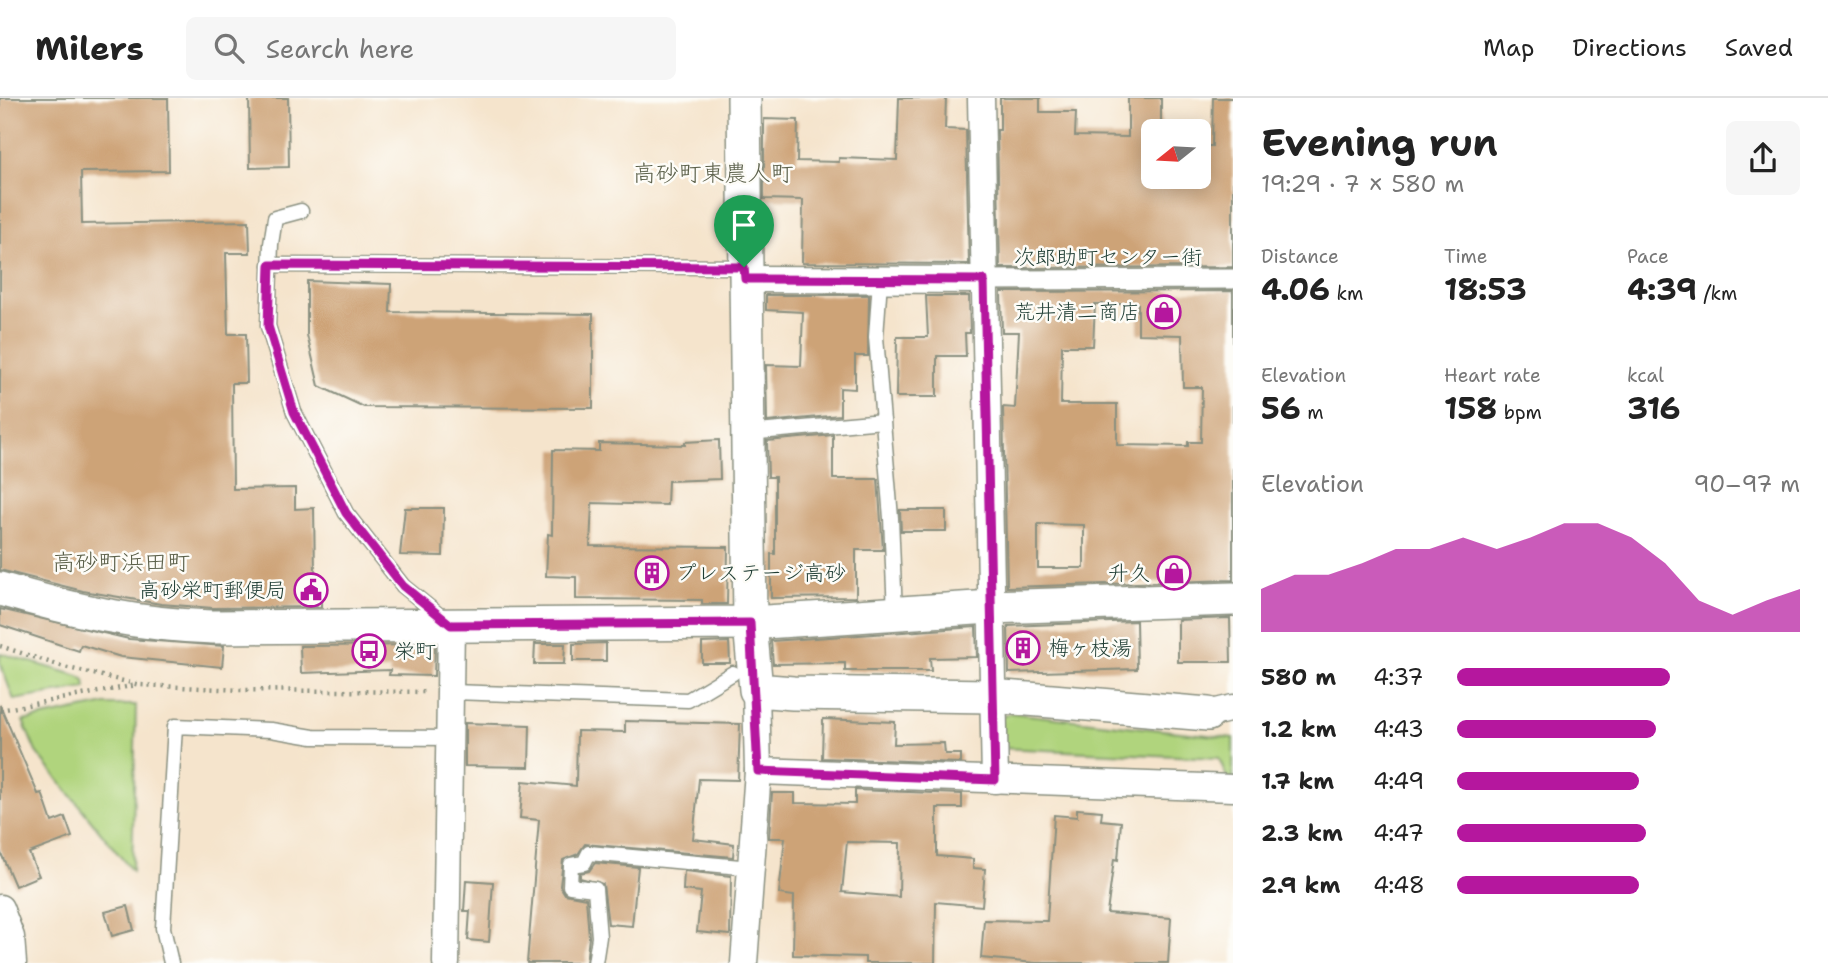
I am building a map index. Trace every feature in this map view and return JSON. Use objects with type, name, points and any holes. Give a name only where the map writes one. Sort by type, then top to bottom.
[{"type":"street","points":[[744,98],[750,623],[744,681],[758,771],[744,963]]},
{"type":"street","points":[[981,98],[991,696],[995,780]]},
{"type":"street","points":[[744,273],[880,280],[984,280]]},
{"type":"street","name":"次郎助町センター街","points":[[984,280],[1233,279]]},
{"type":"street","points":[[0,589],[97,615],[161,626],[750,623],[991,607],[1233,599]]},
{"type":"street","points":[[446,963],[451,625]]},
{"type":"street","points":[[744,681],[793,693],[991,696],[1225,714]]},
{"type":"street","points":[[758,771],[1233,788]]},
{"type":"street","points":[[0,908],[11,937],[13,963]]},
{"type":"lane","points":[[301,211],[275,218],[270,265],[268,326],[294,412],[346,513],[403,586],[451,625]]},
{"type":"lane","points":[[270,265],[744,273]]},
{"type":"lane","points":[[880,280],[876,337],[895,613]]},
{"type":"lane","points":[[747,433],[883,421]]},
{"type":"lane","points":[[452,692],[688,700],[744,681]]},
{"type":"lane","points":[[171,963],[163,928],[175,726],[271,730],[313,737],[451,738]]},
{"type":"lane","points":[[595,963],[599,937],[595,889],[570,886],[571,865],[584,863],[589,853],[751,868]]},
{"type":"path","points":[[0,646],[64,667],[140,685],[241,690],[452,692]]},
{"type":"path","points":[[0,710],[140,685]]},
{"type":"green space","points":[[0,653],[79,676],[85,680],[86,688],[14,700],[0,663]]},
{"type":"green space","points":[[101,705],[136,705],[132,871],[36,752],[23,721]]},
{"type":"green space","points":[[1012,713],[1233,738],[1233,779],[1228,780],[1219,758],[1000,748],[1000,717]]},
{"type":"building","points":[[0,98],[168,98],[169,171],[81,172],[82,224],[249,221],[250,253],[226,253],[228,334],[246,334],[247,383],[232,383],[233,489],[295,488],[295,509],[314,508],[315,575],[321,575],[321,607],[213,608],[161,604],[83,591],[0,570]]},
{"type":"building","points":[[249,98],[288,98],[289,167],[250,168]]},
{"type":"building","points":[[899,98],[946,98],[945,129],[966,130],[969,264],[802,263],[803,200],[764,199],[764,119],[798,120],[797,161],[839,162],[839,158],[897,160]]},
{"type":"building","points":[[1000,98],[1040,98],[1040,112],[1076,112],[1075,136],[1128,137],[1128,98],[1161,98],[1161,119],[1141,119],[1141,189],[1211,189],[1213,98],[1233,98],[1233,267],[1000,268],[997,130],[1000,130]]},
{"type":"building","points":[[307,281],[391,284],[390,312],[593,314],[593,408],[364,407],[319,386],[307,335]]},
{"type":"building","points":[[1233,291],[1233,580],[1007,587],[1003,407],[1015,408],[1019,332],[1002,332],[1001,292]],"holes":[[[1095,304],[1138,304],[1138,334],[1182,335],[1183,387],[1202,387],[1201,442],[1188,442],[1188,446],[1117,445],[1117,404],[1061,404],[1062,346],[1093,346]],[[1038,524],[1084,525],[1084,568],[1038,568]]]},
{"type":"building","points":[[766,295],[869,295],[868,356],[855,356],[855,389],[840,388],[840,415],[767,422],[766,365],[801,366],[803,312],[766,310]]},
{"type":"building","points":[[926,296],[969,296],[970,333],[965,333],[966,356],[937,356],[937,397],[896,397],[897,337],[928,337]]},
{"type":"building","points":[[833,435],[833,479],[878,479],[883,550],[856,550],[856,597],[771,598],[771,554],[775,554],[775,477],[768,477],[767,441]]},
{"type":"building","points":[[719,440],[720,479],[668,481],[667,505],[592,503],[590,546],[728,547],[727,604],[702,604],[702,600],[576,599],[576,577],[546,576],[548,534],[552,535],[553,450],[599,451],[599,443],[685,445],[685,442]]},
{"type":"building","points":[[405,508],[444,508],[443,556],[400,555]]},
{"type":"building","points":[[900,510],[946,510],[946,531],[901,531]]},
{"type":"building","points":[[0,609],[129,639],[224,646],[222,667],[121,657],[81,645],[79,651],[0,625]]},
{"type":"building","points":[[1230,618],[1231,662],[1178,662],[1178,620]]},
{"type":"building","points":[[1136,621],[1137,669],[1009,673],[1008,626]]},
{"type":"building","points":[[976,627],[977,657],[930,658],[931,671],[845,671],[845,663],[773,664],[771,641]]},
{"type":"building","points":[[729,642],[730,663],[702,663],[702,643]]},
{"type":"building","points":[[606,643],[606,661],[573,661],[573,644]]},
{"type":"building","points":[[535,644],[565,644],[564,664],[534,664]]},
{"type":"building","points":[[435,645],[434,676],[389,675],[390,670],[301,673],[300,646]]},
{"type":"building","points":[[0,705],[38,794],[42,793],[52,822],[65,817],[72,837],[29,853],[39,876],[15,886],[0,851]]},
{"type":"building","points":[[823,719],[895,722],[894,744],[944,743],[945,754],[961,754],[961,763],[822,758]]},
{"type":"building","points":[[625,721],[740,724],[738,780],[699,779],[693,839],[734,844],[733,857],[585,844],[578,854],[563,860],[560,886],[565,894],[586,898],[589,937],[586,963],[527,963],[539,820],[520,818],[523,781],[576,786],[577,731],[625,732]]},
{"type":"building","points":[[465,723],[530,725],[529,767],[465,766]]},
{"type":"building","points":[[855,790],[962,794],[962,808],[937,808],[937,856],[973,859],[973,868],[985,869],[982,906],[936,902],[935,963],[865,963],[865,957],[793,955],[794,896],[779,894],[785,838],[769,838],[772,793],[795,793],[795,803],[855,804]],"holes":[[[847,842],[900,843],[899,897],[842,892]]]},
{"type":"building","points":[[1077,809],[1102,811],[1101,820],[1121,822],[1118,860],[1114,859],[1107,913],[1171,918],[1168,963],[1036,963],[981,958],[984,920],[1047,921],[1054,815],[1077,817]]},
{"type":"building","points":[[595,863],[638,867],[632,926],[608,924],[603,884],[580,878],[580,873],[589,871]]},
{"type":"building","points":[[684,871],[731,876],[730,935],[697,932],[701,892],[683,890]]},
{"type":"building","points":[[466,880],[493,882],[489,942],[468,940],[470,911],[464,911]]},
{"type":"building","points":[[128,906],[134,930],[112,936],[105,912]]},
{"type":"place","name":"荒井清二商店","points":[[1164,312]]},
{"type":"place","name":"プレステージ高砂","points":[[652,573]]},
{"type":"place","name":"升久","points":[[1174,573]]},
{"type":"place","name":"高砂栄町郵便局","points":[[311,590]]},
{"type":"place","name":"梅ヶ枝湯","points":[[1023,648]]},
{"type":"place","name":"栄町","points":[[369,651]]},
{"type":"district","name":"高砂町東農人町","points":[[713,173]]},
{"type":"district","name":"高砂町浜田町","points":[[121,562]]},
{"type":"route","points":[[270,265],[744,267],[745,279],[984,280],[991,696],[995,780],[758,771],[756,690],[750,623],[451,625],[403,586],[346,513],[294,412],[268,326],[270,265]]}]
